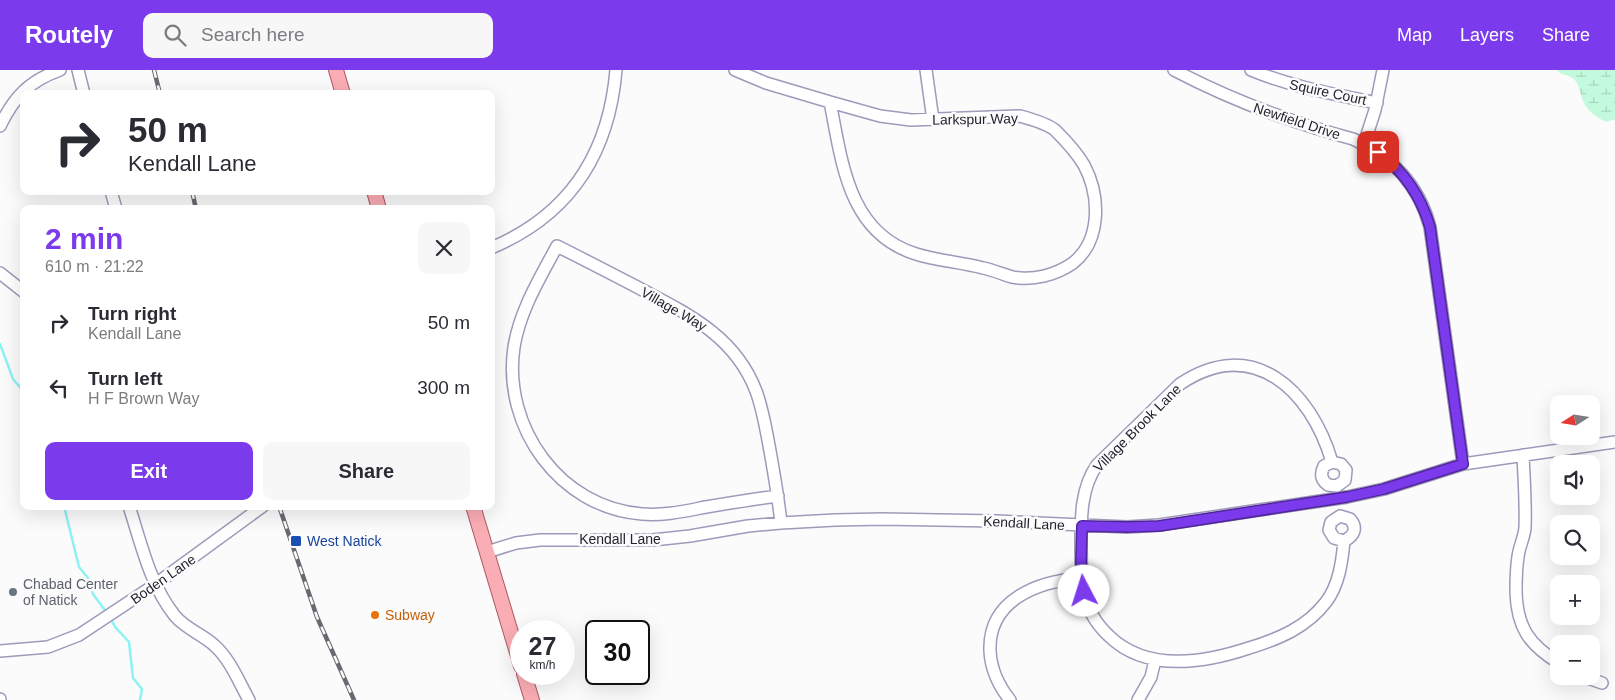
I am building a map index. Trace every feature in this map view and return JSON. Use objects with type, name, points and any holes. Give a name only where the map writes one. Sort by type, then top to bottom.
[{"type":"main road","points":[[336,70],[343,90]]},
{"type":"main road","points":[[474,510],[510,629]]},
{"type":"main road","points":[[527,685],[532,700]]},
{"type":"street","points":[[25,90],[40,78],[60,70]]},
{"type":"street","points":[[78,70],[83,90]]},
{"type":"street","points":[[495,246],[541,221],[568,195],[591,163],[605,128],[616,70]]},
{"type":"street","points":[[735,70],[766,84],[830,102]]},
{"type":"street","points":[[926,70],[933,120]]},
{"type":"street","name":"Newfield Drive","points":[[1174,70],[1224,95],[1267,113],[1364,144],[1388,160],[1412,185],[1425,210],[1432,239],[1463,464]]},
{"type":"street","name":"Squire Court","points":[[1252,70],[1278,81],[1306,89],[1377,103]]},
{"type":"street","points":[[1364,144],[1377,103],[1383,70]]},
{"type":"street","points":[[0,126],[11,104],[20,94]]},
{"type":"street","name":"Larkspur Way","points":[[830,102],[880,116],[911,120],[933,120],[1020,116],[1035,120],[1053,129],[1070,146],[1084,165],[1092,187],[1095,212],[1093,236],[1086,249],[1074,262],[1058,272],[1039,278],[1014,277],[983,268],[915,254],[892,244],[874,230],[858,207],[848,183],[830,102]]},
{"type":"street","name":"Village Way","points":[[778,496],[678,512],[640,514],[619,510],[587,497],[567,484],[549,467],[528,436],[518,412],[513,362],[517,335],[526,308],[557,246],[691,316],[714,332],[734,354],[750,379],[760,403],[778,496],[781,522]]},
{"type":"street","points":[[0,273],[20,289]]},
{"type":"street","name":"Village Brook Lane","points":[[1155,660],[1122,646],[1105,632],[1088,604],[1082,578],[1082,526],[1086,484],[1097,465],[1180,384],[1204,370],[1231,365],[1247,366],[1261,370],[1285,384],[1296,394],[1312,416],[1325,440],[1332,462]]},
{"type":"street","name":"Kendall Lane","points":[[487,552],[516,543],[540,540],[653,540],[781,522],[882,519],[996,521],[1082,526],[1159,526],[1347,497],[1384,489],[1463,464],[1615,442]]},
{"type":"street","points":[[1523,455],[1525,530],[1516,566],[1518,617],[1530,640],[1538,649],[1550,657]]},
{"type":"street","points":[[131,510],[147,562],[168,606],[181,623],[206,639],[222,654],[249,700]]},
{"type":"street","name":"Boden Lane","points":[[0,651],[48,647],[74,638],[156,584],[258,510]]},
{"type":"street","points":[[1138,700],[1151,677],[1155,660],[1193,661],[1223,656],[1267,642],[1299,627],[1318,612],[1328,600],[1343,558],[1344,541]]},
{"type":"street","points":[[1010,700],[999,685],[992,666],[990,644],[995,623],[1008,604],[1028,591],[1051,582],[1082,578]]},
{"type":"green space","points":[[1557,70],[1615,70],[1615,119],[1606,122],[1592,113],[1583,102],[1578,85],[1574,79]]},
{"type":"waterway","points":[[0,344],[13,379],[20,387]]},
{"type":"waterway","points":[[65,510],[79,567],[88,578],[93,594],[107,613]]},
{"type":"waterway","points":[[110,618],[116,628],[129,642],[133,678],[142,689],[140,700]]},
{"type":"railway","points":[[154,70],[159,90]]},
{"type":"railway","points":[[193,195],[195,205]]},
{"type":"railway","points":[[280,510],[317,617],[354,700]]},
{"type":"place","name":"West Natick","points":[[296,541]]},
{"type":"place","name":"Chabad Center of Natick","points":[[13,592]]},
{"type":"place","name":"Subway","points":[[375,615]]},
{"type":"route","points":[[1084,591],[1081,562],[1082,526],[1159,526],[1347,497],[1384,489],[1463,464],[1430,227],[1423,204],[1416,191],[1398,169],[1378,152]]}]
